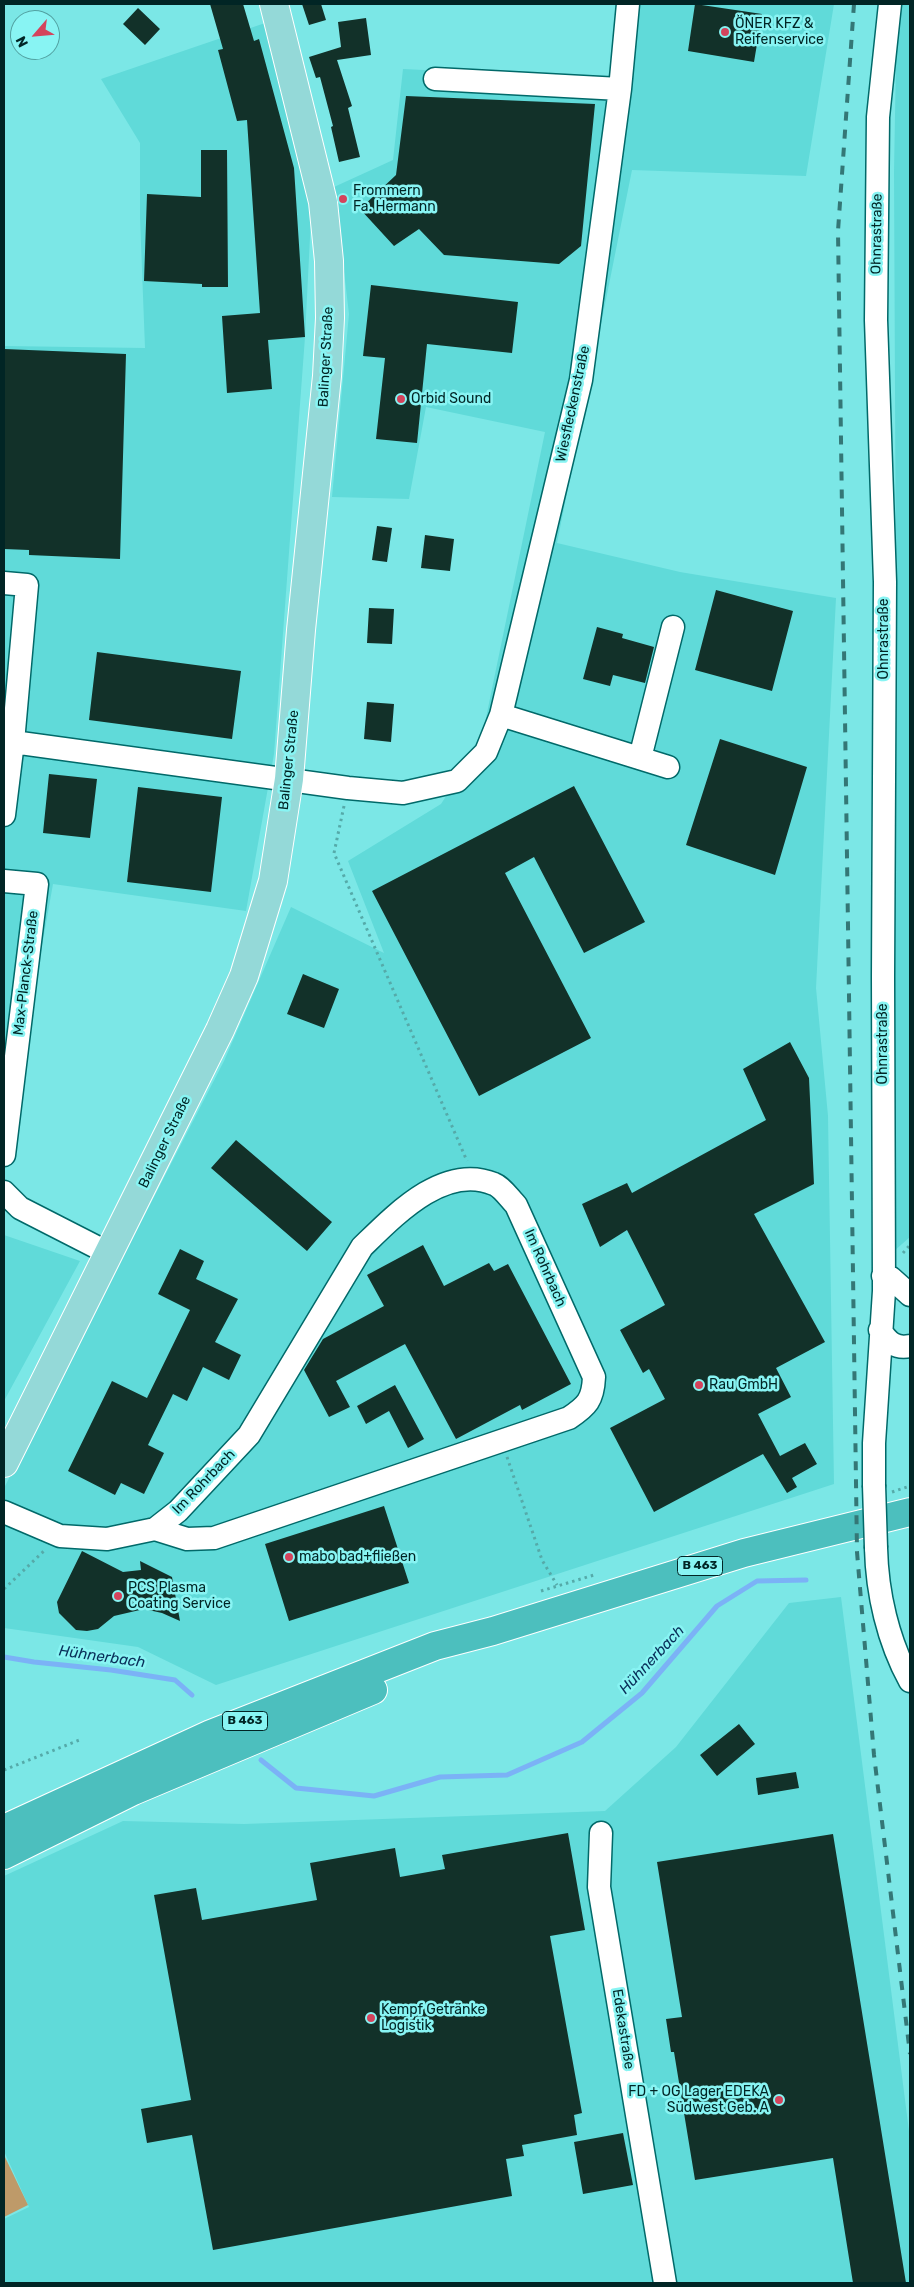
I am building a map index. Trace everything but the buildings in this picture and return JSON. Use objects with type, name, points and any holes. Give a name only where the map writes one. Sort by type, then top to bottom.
[{"type":"highway","name":"B 463","points":[[4,1829],[220,1730],[435,1646],[493,1631],[744,1552],[910,1512]]},
{"type":"highway","name":"B 463","points":[[4,1855],[134,1791],[468,1651],[493,1631]]},
{"type":"main road","name":"Balinger Straße","points":[[4,1463],[110,1254],[220,1030],[244,976],[273,881],[289,779],[301,630],[327,376],[330,308],[329,261],[322,202],[274,4]]},
{"type":"street","name":"Wiesfleckenstraße","points":[[289,779],[403,794],[457,781],[486,752],[501,715],[581,380],[620,89],[628,4]]},
{"type":"street","name":"Ohnrastraße","points":[[890,4],[878,117],[876,320],[884,582],[884,1291],[880,1330],[874,1485],[876,1569],[882,1606],[903,1667],[910,1681]]},
{"type":"street","points":[[435,80],[620,89]]},
{"type":"street","points":[[4,583],[27,585],[13,742],[4,815]]},
{"type":"street","points":[[640,758],[674,627]]},
{"type":"street","points":[[501,715],[668,767]]},
{"type":"street","points":[[13,742],[289,779]]},
{"type":"street","name":"Max-Planck-Straße","points":[[4,881],[37,884],[4,1155]]},
{"type":"street","name":"Im Rohrbach","points":[[4,1512],[60,1536],[107,1539],[155,1529],[178,1511],[249,1435],[362,1247],[415,1199],[449,1182],[474,1178],[496,1185],[516,1206],[594,1377],[594,1394],[584,1408],[569,1418],[214,1538],[187,1539],[155,1529]]},
{"type":"street","points":[[4,1192],[20,1208],[110,1254]]},
{"type":"street","points":[[883,1276],[891,1278],[910,1295]]},
{"type":"street","points":[[880,1330],[887,1342],[897,1346],[910,1346]]},
{"type":"street","name":"Edekastraße","points":[[601,1833],[599,1887],[665,2283]]},
{"type":"path","points":[[348,788],[334,854],[474,1178]]},
{"type":"path","points":[[501,1440],[542,1560],[557,1585]]},
{"type":"path","points":[[4,1589],[60,1536]]},
{"type":"path","points":[[4,1770],[82,1739]]},
{"type":"shaded area","points":[[625,4],[834,4],[806,176],[632,170],[557,543],[680,572],[836,598],[816,988],[828,1116],[834,1484],[216,1685],[138,1647],[4,1628],[4,1488],[224,1061],[291,907],[384,953],[348,861],[441,804],[481,742],[545,432],[426,407],[409,499],[332,497],[349,314],[334,187],[393,160],[403,69],[610,79]]},
{"type":"shaded area","points":[[897,4],[910,4],[910,1237],[877,1266],[896,606],[894,172]]},
{"type":"shaded area","points":[[271,21],[312,197],[305,337],[274,754],[246,911],[53,884],[4,1160],[4,346],[145,348],[140,218],[140,143],[101,79]]},
{"type":"shaded area","points":[[4,1235],[80,1261],[4,1401]]},
{"type":"shaded area","points":[[841,1597],[910,2139],[910,2283],[4,2283],[4,2219],[29,2207],[4,2151],[4,1876],[123,1821],[244,1824],[605,1811],[676,1747],[789,1603]]},
{"type":"shaded area","points":[[4,2155],[28,2205],[4,2217]]},
{"type":"waterway","name":"Hühnerbach","points":[[261,1760],[296,1788],[374,1796],[440,1777],[507,1775],[582,1742],[642,1693],[717,1606],[757,1581],[806,1580]]},
{"type":"waterway","name":"Hühnerbach","points":[[4,1657],[175,1680],[192,1695]]},
{"type":"railway","points":[[854,4],[838,231],[857,1552],[874,1755],[910,2054]]},
{"type":"place","name":"ÖNER KFZ & Reifenservice","points":[[725,32]]},
{"type":"place","name":"Frommern Fa. Hermann","points":[[343,199]]},
{"type":"place","name":"Orbid Sound","points":[[401,399]]},
{"type":"place","name":"Rau GmbH","points":[[699,1385]]},
{"type":"place","name":"mabo bad+fließen","points":[[289,1557]]},
{"type":"place","name":"PCS Plasma Coating Service","points":[[118,1596]]},
{"type":"place","name":"Kempf Getränke Logistik","points":[[371,2018]]},
{"type":"place","name":"FD + OG Lager EDEKA Südwest Geb. A","points":[[779,2100]]}]
